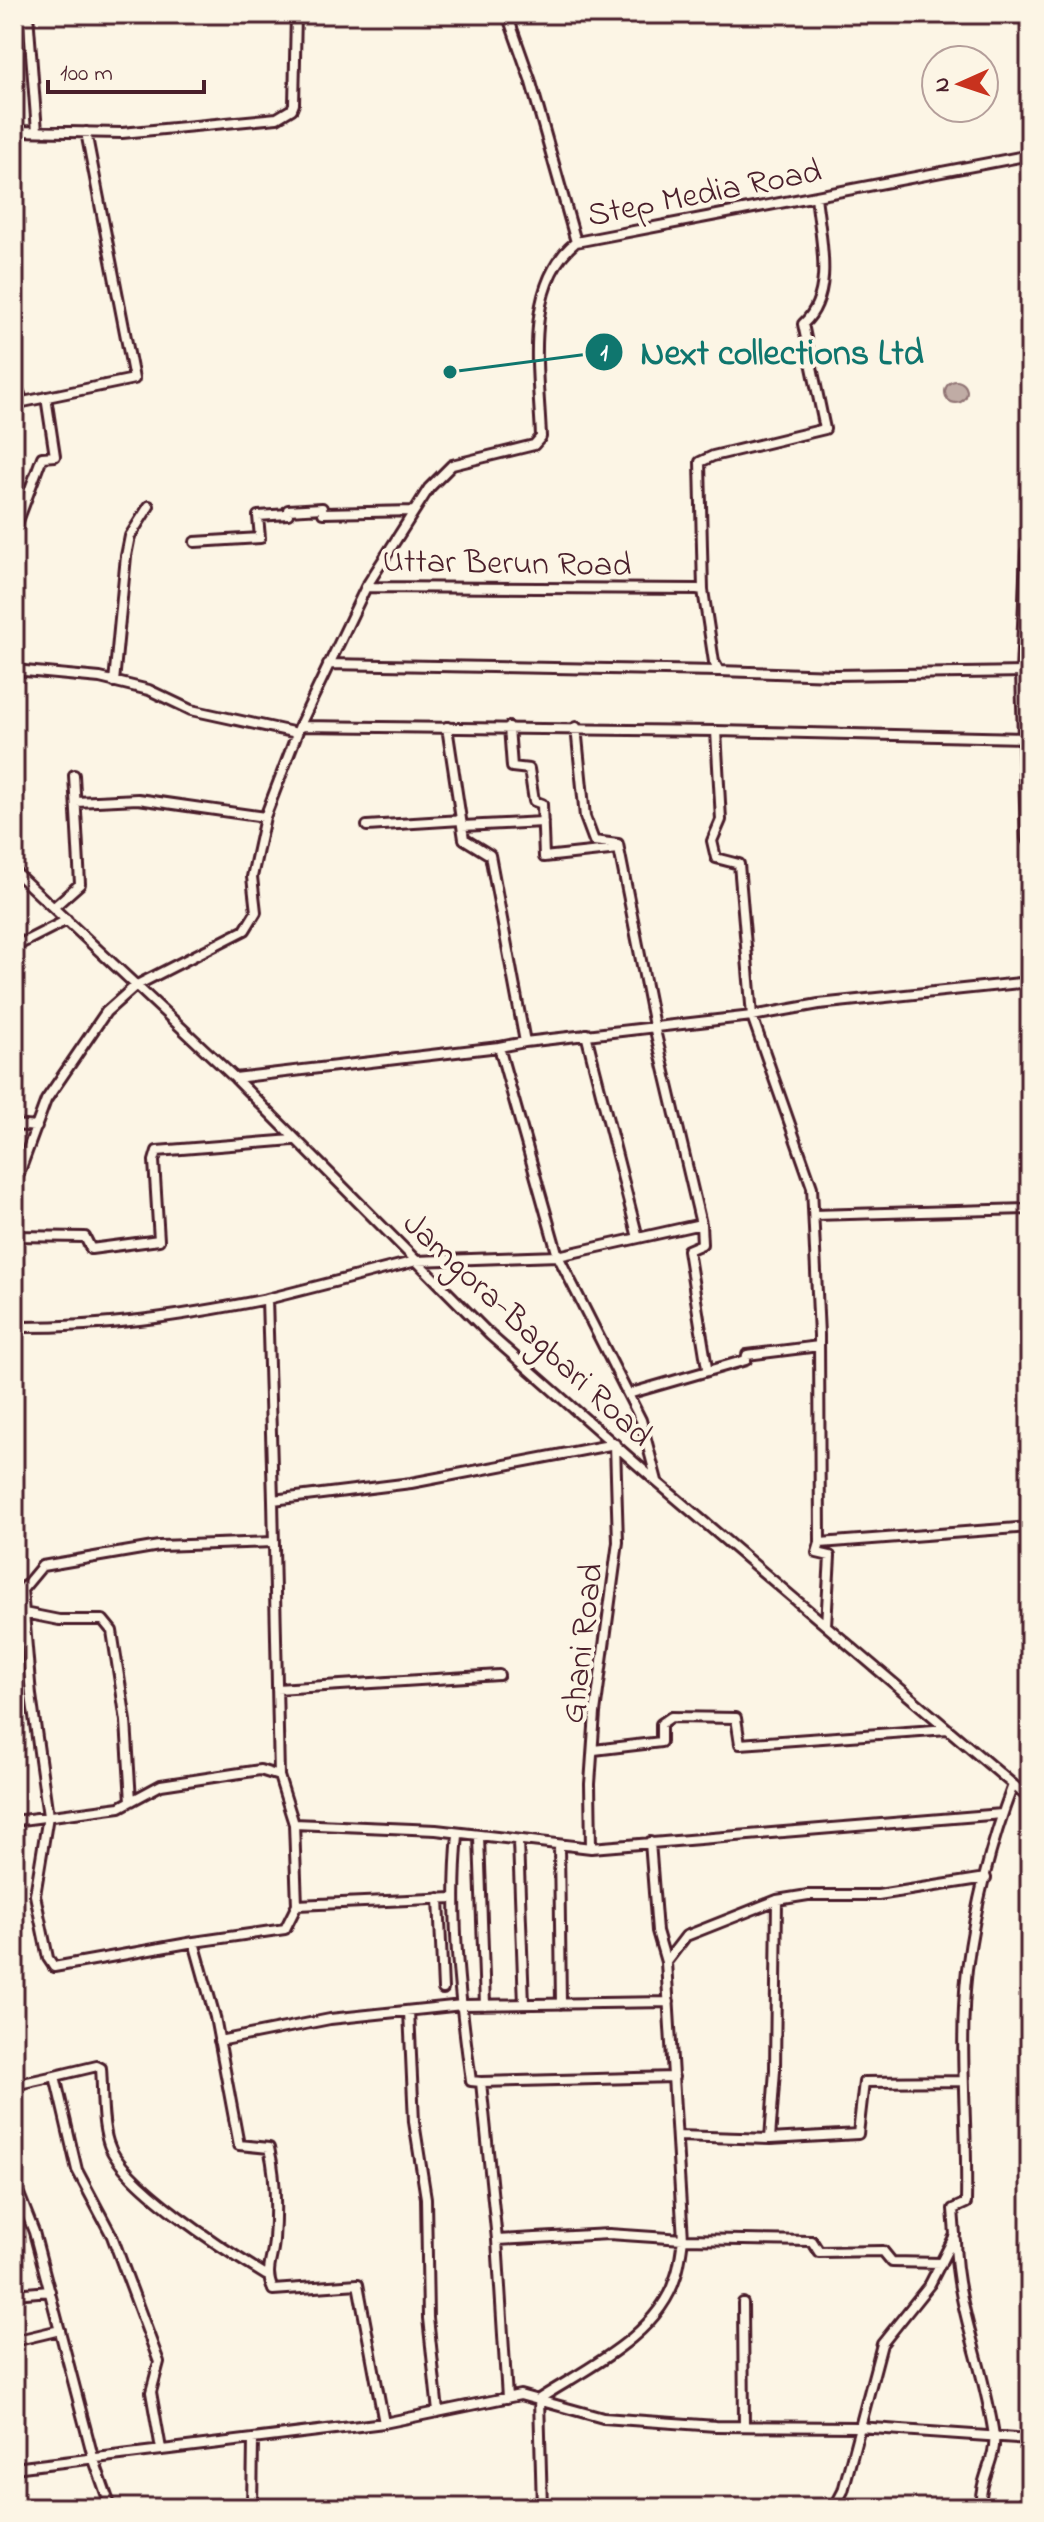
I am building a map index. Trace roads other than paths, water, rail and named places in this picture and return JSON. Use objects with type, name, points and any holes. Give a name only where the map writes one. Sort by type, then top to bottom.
[{"type":"highway","points":[[1030,553],[1025,672],[1030,837]]},
{"type":"street","points":[[28,14],[37,131]]},
{"type":"street","points":[[14,131],[122,133],[277,118],[294,104],[296,14]]},
{"type":"street","name":"Step Media Road","points":[[507,14],[530,79],[576,242],[1030,155]]},
{"type":"street","points":[[14,380],[18,403],[134,379],[86,132]]},
{"type":"street","points":[[719,671],[714,662],[703,590],[700,462],[713,456],[825,429],[803,324],[817,312],[823,273],[816,196]]},
{"type":"street","name":"Uttar Berun Road","points":[[366,587],[429,488],[452,465],[534,445],[541,437],[540,307],[559,256],[576,242]]},
{"type":"street","points":[[14,532],[42,457],[55,456],[46,397]]},
{"type":"street","points":[[114,682],[126,556],[130,536],[149,506]]},
{"type":"street","points":[[195,542],[260,538],[258,516],[288,514],[288,510],[322,508],[323,513],[414,511]]},
{"type":"street","points":[[14,1187],[46,1100],[106,1012],[135,986],[245,930],[256,912],[252,877],[265,817],[298,730],[366,587]]},
{"type":"street","name":"Uttar Berun Road","points":[[366,587],[703,590]]},
{"type":"street","points":[[328,664],[835,675],[1025,672]]},
{"type":"street","points":[[14,670],[114,682],[149,690],[191,710],[298,730],[576,727],[1025,738]]},
{"type":"street","points":[[447,727],[464,839],[490,855],[525,1042]]},
{"type":"street","points":[[509,727],[512,767],[529,769],[534,801],[542,804],[544,857],[619,849]]},
{"type":"street","points":[[576,727],[585,817],[594,841],[618,844],[654,1026],[701,1224],[702,1244],[688,1250],[707,1368]]},
{"type":"street","points":[[716,731],[721,820],[712,841],[716,858],[739,864],[752,1016],[812,1187],[819,1346],[820,1543],[817,1553],[830,1556],[826,1625]]},
{"type":"street","points":[[54,907],[80,884],[74,775]]},
{"type":"street","points":[[76,802],[138,799],[265,817]]},
{"type":"street","points":[[367,826],[543,822]]},
{"type":"street","name":"Jamgora-Bagbari Road","points":[[14,871],[235,1078],[293,1140],[490,1335],[657,1482],[1030,1799]]},
{"type":"street","points":[[14,947],[67,920]]},
{"type":"street","points":[[235,1078],[752,1016],[819,1004],[1030,982]]},
{"type":"street","points":[[586,1034],[638,1238]]},
{"type":"street","points":[[499,1047],[558,1256],[641,1420],[657,1482]]},
{"type":"street","points":[[14,1125],[37,1127]]},
{"type":"street","points":[[14,1236],[85,1237],[91,1249],[159,1240],[154,1161],[157,1151],[293,1140]]},
{"type":"street","points":[[814,1215],[1030,1209]]},
{"type":"street","points":[[14,1327],[78,1328],[180,1316],[267,1299],[416,1261],[558,1256],[701,1224]]},
{"type":"street","points":[[267,1299],[273,1500],[274,1542],[277,1689],[279,1776],[294,1824],[297,1905],[285,1929],[54,1967],[48,1958],[35,1895],[48,1816],[31,1695],[22,1590],[42,1566],[159,1546],[274,1542]]},
{"type":"street","points":[[628,1394],[707,1368],[746,1360],[747,1355],[819,1346]]},
{"type":"street","points":[[273,1500],[411,1483],[615,1444]]},
{"type":"street","name":"Ghani Road","points":[[591,1848],[594,1750],[618,1542],[615,1444]]},
{"type":"street","points":[[820,1543],[1030,1527]]},
{"type":"street","points":[[24,1613],[59,1620],[103,1620],[112,1631],[126,1721],[131,1801]]},
{"type":"street","points":[[277,1689],[499,1675]]},
{"type":"street","points":[[594,1750],[661,1742],[661,1724],[671,1717],[736,1718],[740,1744],[948,1729]]},
{"type":"street","points":[[14,1821],[120,1807],[161,1785],[260,1770],[279,1776]]},
{"type":"street","points":[[981,2508],[979,2491],[995,2440],[956,2271],[953,2209],[966,2203],[963,2081],[967,1970],[986,1878],[1002,1814],[1013,1785]]},
{"type":"street","points":[[294,1824],[436,1830],[458,1835],[591,1848],[1002,1814]]},
{"type":"street","points":[[458,1835],[453,1898],[471,2081],[674,2077]]},
{"type":"street","points":[[479,1837],[485,2005]]},
{"type":"street","points":[[518,1841],[524,2004]]},
{"type":"street","points":[[539,2399],[623,2345],[662,2305],[676,2277],[683,2239],[678,2136],[666,1962],[657,1931],[650,1842]]},
{"type":"street","points":[[559,1845],[561,2004]]},
{"type":"street","points":[[666,1962],[686,1936],[777,1900],[808,1895],[878,1895],[986,1878]]},
{"type":"street","points":[[439,1898],[443,1989]]},
{"type":"street","points":[[297,1905],[453,1898]]},
{"type":"street","points":[[770,2139],[775,2070],[777,1900]]},
{"type":"street","points":[[194,1942],[219,2041],[239,2145],[269,2148],[273,2162],[274,2242],[266,2275]]},
{"type":"street","points":[[219,2041],[330,2019],[462,2005],[669,2002]]},
{"type":"street","points":[[409,2011],[414,2122],[426,2198],[428,2318],[438,2412]]},
{"type":"street","points":[[14,2085],[97,2066],[101,2068],[108,2145],[128,2171],[196,2233],[266,2275],[273,2290],[358,2284],[384,2423]]},
{"type":"street","points":[[55,2076],[77,2170],[112,2236],[159,2362],[151,2392],[161,2449]]},
{"type":"street","points":[[678,2136],[770,2139],[858,2134],[864,2082],[963,2081]]},
{"type":"street","points":[[481,2082],[497,2240],[507,2398]]},
{"type":"street","points":[[14,2181],[50,2291],[93,2457],[111,2508]]},
{"type":"street","points":[[497,2240],[609,2234],[683,2239],[812,2241],[819,2252],[883,2251],[892,2262],[941,2263]]},
{"type":"street","points":[[834,2508],[843,2491],[882,2344],[930,2284],[955,2235]]},
{"type":"street","points":[[14,2294],[50,2291]]},
{"type":"street","points":[[743,2303],[744,2426]]},
{"type":"street","points":[[14,2341],[60,2330]]},
{"type":"street","points":[[14,2468],[384,2423],[520,2395],[603,2418],[744,2426],[858,2427],[995,2440],[1030,2439]]},
{"type":"street","points":[[539,2399],[542,2508]]},
{"type":"street","points":[[252,2508],[253,2440]]},
{"type":"place","name":"Next collections Ltd","points":[[450,372]]}]
